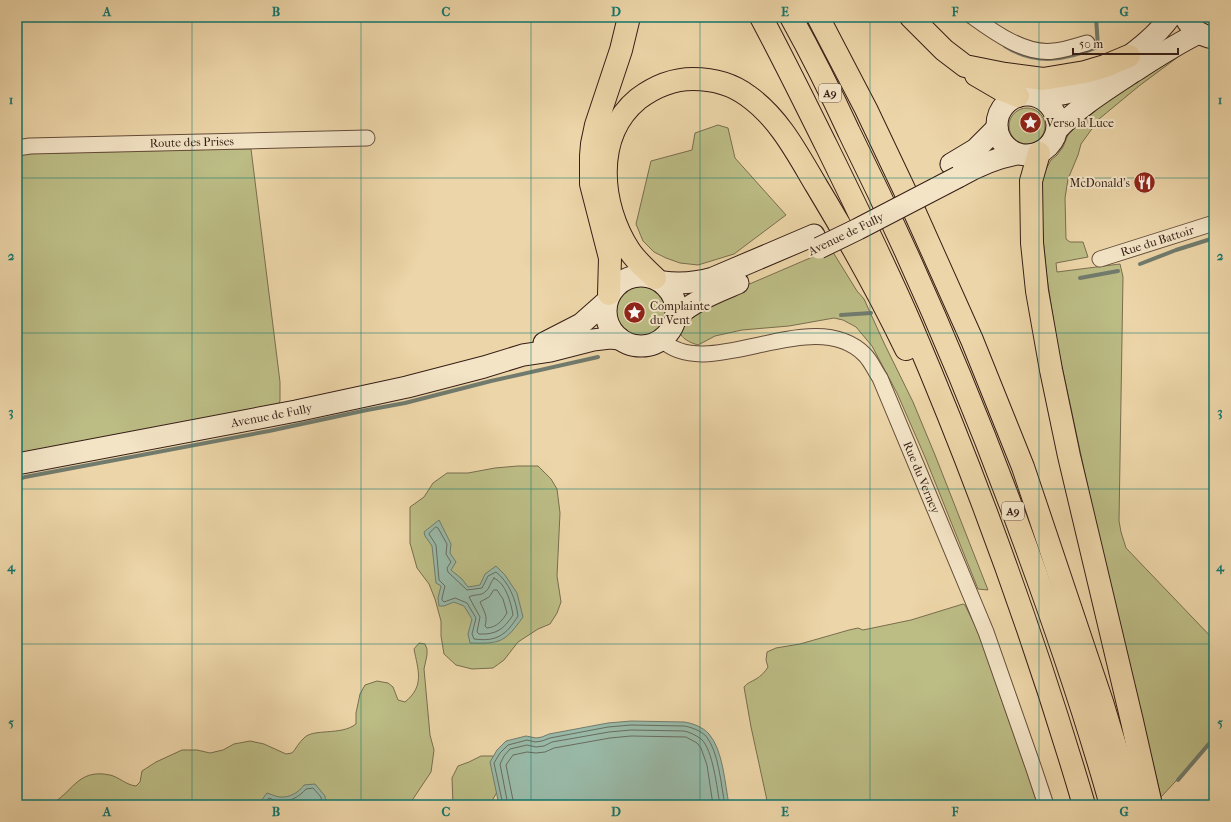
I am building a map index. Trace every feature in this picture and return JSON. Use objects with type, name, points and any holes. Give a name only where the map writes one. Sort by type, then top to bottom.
[{"type":"highway","points":[[608,298],[610,268],[609,251],[591,184],[590,156],[596,125],[621,50],[629,17]]},
{"type":"highway","points":[[761,17],[843,180],[907,317],[970,469],[1000,548],[1045,678],[1084,805]]},
{"type":"highway","name":"A9","points":[[791,17],[842,116],[895,225],[971,401],[1007,493],[1047,604],[1081,706],[1111,805]]},
{"type":"highway","name":"A9","points":[[818,17],[866,109],[915,214],[972,340],[1023,467],[1102,702],[1133,805]]},
{"type":"highway","points":[[911,17],[944,50],[985,81],[1018,96]]},
{"type":"highway","points":[[965,66],[1005,74],[1043,79],[1085,72],[1129,56]]},
{"type":"highway","points":[[659,280],[642,266],[630,252],[620,233],[612,211],[607,189],[606,168],[606,154],[610,140],[616,126],[625,112],[642,96],[655,88],[670,82],[686,79],[702,79],[726,84],[749,96],[773,119],[788,139],[820,192],[854,250],[897,331],[1000,548]]},
{"type":"highway","points":[[1039,153],[1031,182],[1032,243],[1037,292],[1069,456],[1151,805]]},
{"type":"main road","points":[[1039,97],[1054,111],[1057,119],[1057,130],[1054,139],[1050,146],[1039,153],[1030,156],[1017,154],[1007,148],[998,136],[997,119],[1000,110],[1009,100],[1018,96],[1026,95],[1039,97],[1070,92],[1082,88],[1097,80],[1150,40],[1163,28],[1170,17]]},
{"type":"main road","points":[[1185,17],[1189,24],[1209,37]]},
{"type":"main road","points":[[1057,130],[1066,120],[1103,91],[1186,39],[1209,37]]},
{"type":"main road","name":"Avenue de Fully","points":[[659,280],[687,284],[699,282],[858,229],[955,170],[997,128]]},
{"type":"main road","name":"Avenue de Fully","points":[[955,170],[980,165],[1003,156],[1017,154]]},
{"type":"main road","name":"Avenue de Fully","points":[[676,317],[681,312],[712,294],[817,242]]},
{"type":"main road","points":[[639,275],[659,280],[672,292],[674,298],[677,311],[671,330],[662,340],[650,345],[638,346],[620,339],[613,332],[608,322],[606,312],[608,298],[620,282],[629,277],[639,275]]},
{"type":"main road","name":"Avenue de Fully","points":[[523,355],[581,324],[608,298]]},
{"type":"main road","name":"Avenue de Fully","points":[[17,464],[296,411],[441,379],[523,355],[550,351],[593,340],[610,338],[620,339]]},
{"type":"street","points":[[973,17],[1001,36],[1033,50],[1054,52],[1087,43]]},
{"type":"street","name":"Route des Prises","points":[[17,148],[30,146],[367,138]]},
{"type":"street","name":"Rue du Battoir","points":[[1100,259],[1214,223]]},
{"type":"street","name":"Rue du Verney","points":[[662,340],[675,349],[695,353],[728,351],[810,336],[830,337],[849,343],[866,355],[880,378],[975,603],[992,647],[1046,805]]},
{"type":"green space","points":[[1186,51],[1139,86],[1099,119],[1081,144],[1068,179],[1065,198],[1066,239],[1070,242],[1083,242],[1088,257],[1056,263],[1057,272],[1120,264],[1123,277],[1119,521],[1121,532],[1126,548],[1214,640],[1214,740],[1161,797],[1094,516],[1057,343],[1047,278],[1040,207],[1041,180],[1051,160],[1063,147],[1070,130],[1089,113]]},
{"type":"green space","points":[[1031,108],[1040,113],[1044,119],[1044,133],[1040,139],[1031,144],[1023,144],[1014,139],[1010,133],[1009,122],[1014,113],[1020,109]]},
{"type":"green space","points":[[718,125],[728,128],[735,158],[786,215],[734,254],[698,265],[680,263],[654,252],[643,241],[636,224],[651,161],[692,150],[695,133]]},
{"type":"green space","points":[[251,149],[280,382],[280,401],[278,405],[17,455],[17,154]]},
{"type":"green space","points":[[831,249],[857,291],[864,299],[913,402],[988,590],[978,589],[925,457],[897,393],[872,346],[856,327],[843,320],[834,318],[789,326],[742,330],[715,336],[698,345],[690,342],[681,335],[681,323],[724,295]]},
{"type":"green space","points":[[641,284],[651,286],[660,292],[666,301],[668,311],[666,321],[660,330],[651,336],[641,338],[631,336],[622,330],[616,321],[614,311],[616,301],[622,292],[631,286]]},
{"type":"green space","points":[[538,466],[551,479],[557,489],[560,513],[557,576],[561,602],[557,613],[550,624],[538,629],[518,642],[504,660],[493,668],[472,669],[456,665],[444,654],[441,636],[441,621],[435,599],[429,584],[417,568],[410,543],[410,507],[424,497],[433,483],[447,473],[468,473],[495,468]]},
{"type":"green space","points":[[963,604],[965,605],[976,628],[997,678],[1038,805],[768,805],[744,687],[760,677],[767,669],[767,652],[776,648],[800,644],[858,628],[863,630],[911,620]]},
{"type":"green space","points":[[419,643],[425,644],[427,649],[424,669],[430,735],[434,750],[431,772],[409,805],[108,805],[95,802],[91,805],[49,805],[64,795],[76,783],[90,775],[110,775],[136,786],[140,782],[142,771],[156,762],[182,750],[197,750],[210,753],[223,750],[234,744],[250,741],[264,744],[286,754],[292,753],[308,735],[350,728],[356,724],[356,713],[360,694],[365,685],[377,681],[388,683],[393,687],[398,700],[405,702],[411,696],[418,684],[418,671],[414,649]]},
{"type":"green space","points":[[481,756],[494,756],[499,760],[499,789],[493,799],[494,805],[453,805],[452,778],[458,766]]},
{"type":"water","points":[[439,520],[451,544],[450,553],[456,562],[451,570],[462,579],[468,587],[480,585],[485,574],[496,566],[505,575],[517,593],[523,617],[511,632],[501,640],[489,643],[470,643],[468,634],[472,619],[464,606],[454,602],[444,606],[439,606],[438,598],[441,586],[436,583],[432,546],[424,532]]},
{"type":"water","points":[[631,721],[684,722],[704,729],[714,741],[720,758],[729,805],[499,805],[490,762],[497,750],[506,741],[526,736],[536,738],[549,734],[608,723]]},
{"type":"water","points":[[315,784],[325,796],[326,805],[258,805],[267,793],[278,797],[287,797],[300,790],[304,785]]},
{"type":"waterway","points":[[952,17],[956,19],[963,18],[969,22]]},
{"type":"waterway","points":[[1005,46],[1017,52],[1040,59],[1063,58],[1086,52],[1098,47],[1096,17]]},
{"type":"waterway","points":[[1140,264],[1176,250],[1214,238]]},
{"type":"waterway","points":[[1080,278],[1118,271]]},
{"type":"waterway","points":[[841,315],[871,313]]},
{"type":"waterway","points":[[17,480],[25,477],[269,431],[405,403],[491,381],[598,357]]},
{"type":"waterway","points":[[1178,780],[1214,738]]},
{"type":"place","name":"Verso la Luce","points":[[1030,123]]},
{"type":"place","name":"McDonald's","points":[[1145,183]]},
{"type":"place","name":"Complainte du Vent","points":[[635,313]]}]
